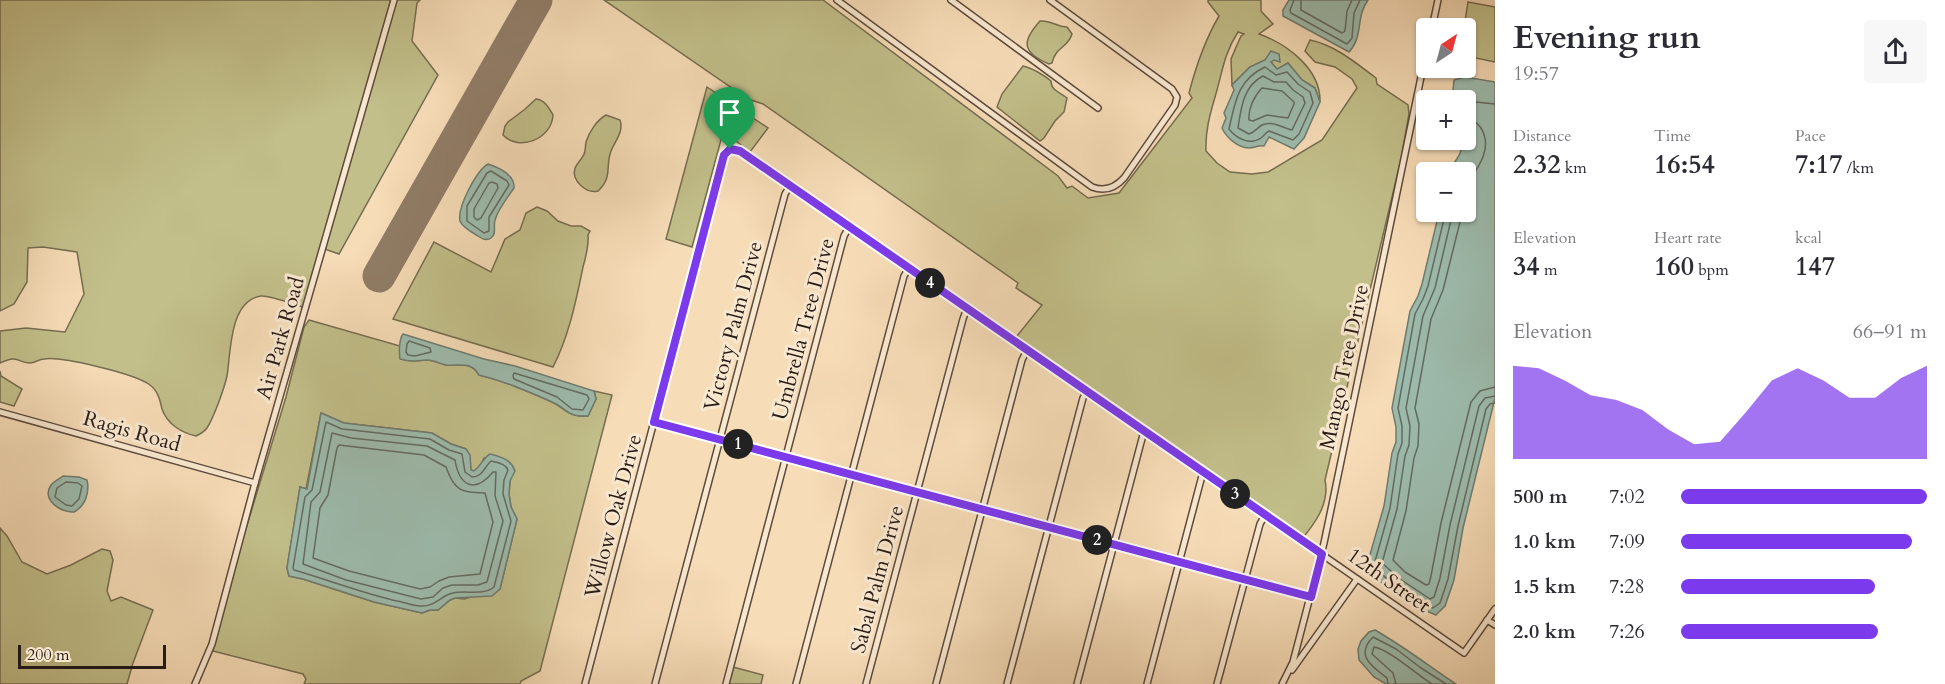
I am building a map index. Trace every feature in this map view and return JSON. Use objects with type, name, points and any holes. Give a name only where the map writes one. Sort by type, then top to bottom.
[{"type":"street","name":"Air Park Road","points":[[195,684],[212,644],[255,483],[394,0]]},
{"type":"street","points":[[837,0],[1092,187],[1105,190],[1113,188],[1124,178],[1175,105],[1177,97],[1172,89],[1050,0]]},
{"type":"street","points":[[951,0],[1098,108]]},
{"type":"street","points":[[1434,18],[1438,0]]},
{"type":"street","name":"Mango Tree Drive","points":[[1282,684],[1287,675],[1311,597],[1322,554],[1421,78]]},
{"type":"street","name":"12th Street","points":[[730,149],[740,151],[1464,653],[1487,620]]},
{"type":"street","name":"Willow Oak Drive","points":[[585,684],[724,155],[730,149]]},
{"type":"street","name":"Victory Palm Drive","points":[[655,684],[785,194],[790,186]]},
{"type":"street","name":"Umbrella Tree Drive","points":[[726,684],[844,236],[849,227]]},
{"type":"street","points":[[796,684],[904,276],[909,268]]},
{"type":"street","name":"Sabal Palm Drive","points":[[866,684],[967,309]]},
{"type":"street","points":[[936,684],[1022,360],[1027,350]]},
{"type":"street","points":[[1007,684],[1083,398],[1087,391]]},
{"type":"street","name":"Ragis Road","points":[[0,412],[255,483]]},
{"type":"street","points":[[654,422],[1311,597]]},
{"type":"street","points":[[1077,684],[1144,431]]},
{"type":"street","points":[[1147,684],[1203,472]]},
{"type":"street","points":[[1217,684],[1260,524],[1265,515]]},
{"type":"street","points":[[1287,675],[1357,579]]},
{"type":"street","points":[[1495,608],[1487,620],[1495,625]]},
{"type":"shaded area","points":[[0,0],[420,0],[417,3],[412,41],[438,75],[339,254],[322,248],[306,308],[265,296],[251,300],[243,307],[237,317],[231,341],[227,376],[219,403],[207,428],[196,436],[185,433],[171,423],[164,414],[153,387],[130,376],[66,360],[42,359],[26,363],[12,359],[0,363],[0,331],[26,328],[65,332],[84,294],[77,252],[43,247],[28,248],[27,282],[14,304],[0,311]]},
{"type":"shaded area","points":[[604,0],[823,0],[1058,176],[1067,188],[1072,186],[1088,198],[1119,193],[1192,98],[1189,93],[1198,63],[1219,16],[1208,0],[1261,0],[1261,11],[1273,24],[1259,34],[1280,44],[1300,59],[1309,69],[1319,90],[1320,102],[1315,88],[1302,80],[1288,63],[1277,70],[1271,62],[1279,54],[1250,67],[1232,85],[1231,59],[1244,34],[1238,32],[1225,60],[1206,135],[1206,151],[1230,172],[1252,174],[1268,172],[1322,140],[1357,88],[1352,79],[1335,67],[1315,62],[1305,51],[1310,40],[1337,50],[1361,66],[1376,78],[1377,84],[1408,105],[1409,114],[1401,159],[1325,480],[1325,497],[1320,513],[1311,528],[1300,541],[1017,336],[1042,305],[1016,288],[1018,283],[763,104],[748,99]]},
{"type":"shaded area","points":[[1468,2],[1495,7],[1495,62],[1476,58],[1476,18],[1466,18]]},
{"type":"shaded area","points":[[1040,21],[1067,27],[1072,34],[1049,64],[1033,55],[1027,46],[1030,34]]},
{"type":"shaded area","points":[[1023,66],[1051,81],[1054,89],[1067,98],[1064,112],[1040,141],[997,107],[1002,94]]},
{"type":"shaded area","points":[[707,87],[768,128],[750,152],[731,137],[722,136],[692,247],[666,239]]},
{"type":"shaded area","points":[[536,99],[544,103],[553,115],[547,131],[534,140],[526,142],[510,140],[503,135],[508,122]]},
{"type":"shaded area","points":[[606,115],[620,120],[621,128],[609,157],[606,181],[598,191],[594,191],[581,186],[574,173],[584,154],[591,130]]},
{"type":"shaded area","points":[[537,207],[547,211],[558,221],[571,226],[581,226],[590,231],[571,318],[553,367],[393,319],[434,242],[491,272],[505,239],[520,230],[526,213]]},
{"type":"shaded area","points":[[309,320],[400,346],[400,358],[408,360],[430,360],[446,365],[469,366],[479,375],[533,394],[575,415],[588,416],[596,399],[594,391],[612,395],[540,671],[521,681],[520,684],[304,684],[306,679],[303,674],[209,650],[286,397],[304,327]],"holes":[[[321,413],[344,423],[432,433],[451,444],[466,449],[471,470],[474,471],[480,467],[484,458],[510,481],[511,507],[517,519],[500,589],[464,599],[455,598],[438,610],[422,613],[374,602],[289,576],[287,568],[300,487],[306,489]]]},
{"type":"shaded area","points":[[0,371],[1,376],[22,389],[14,406],[0,402]]},
{"type":"shaded area","points":[[0,528],[22,562],[47,574],[102,549],[110,551],[113,560],[107,591],[111,601],[121,597],[153,610],[127,684],[0,684]]},
{"type":"shaded area","points":[[733,667],[763,675],[761,684],[729,684]]},
{"type":"water","points":[[1289,0],[1368,0],[1362,13],[1354,46],[1349,52],[1283,16],[1283,10]]},
{"type":"water","points":[[1271,51],[1279,54],[1280,62],[1274,60],[1271,62],[1277,69],[1288,63],[1302,80],[1315,88],[1320,102],[1304,138],[1294,149],[1269,137],[1264,146],[1245,148],[1226,135],[1222,128],[1226,118],[1224,113],[1234,90],[1232,85],[1250,67],[1265,60]]},
{"type":"water","points":[[1471,78],[1495,82],[1495,398],[1463,528],[1454,580],[1445,606],[1436,615],[1387,587],[1367,565],[1384,506],[1392,453],[1396,442],[1392,408],[1410,311],[1422,284],[1437,222],[1476,222],[1476,162],[1454,162],[1461,150],[1476,150],[1476,90],[1453,90],[1454,80]]},
{"type":"water","points":[[488,164],[509,176],[514,183],[514,188],[496,216],[493,236],[483,239],[463,225],[460,215],[469,190],[479,173]]},
{"type":"water","points":[[403,334],[594,391],[596,399],[588,416],[575,415],[533,394],[479,375],[469,366],[446,365],[430,360],[400,359],[399,349]]},
{"type":"water","points":[[321,413],[344,423],[432,433],[451,444],[466,449],[470,455],[471,470],[474,471],[490,454],[508,461],[515,471],[510,481],[509,494],[511,507],[517,519],[500,589],[492,596],[455,598],[438,610],[422,613],[374,602],[289,576],[287,568],[300,487],[307,489]]},
{"type":"water","points":[[63,476],[87,480],[86,499],[74,512],[58,508],[50,500],[51,485]]},
{"type":"water","points":[[1375,630],[1456,684],[1386,684],[1374,677],[1359,660],[1358,649],[1361,641],[1369,632]]},
{"type":"runway","points":[[379,276],[536,0]]},
{"type":"route","points":[[730,149],[740,151],[1322,554],[1311,597],[654,422],[724,155],[730,149]]}]
